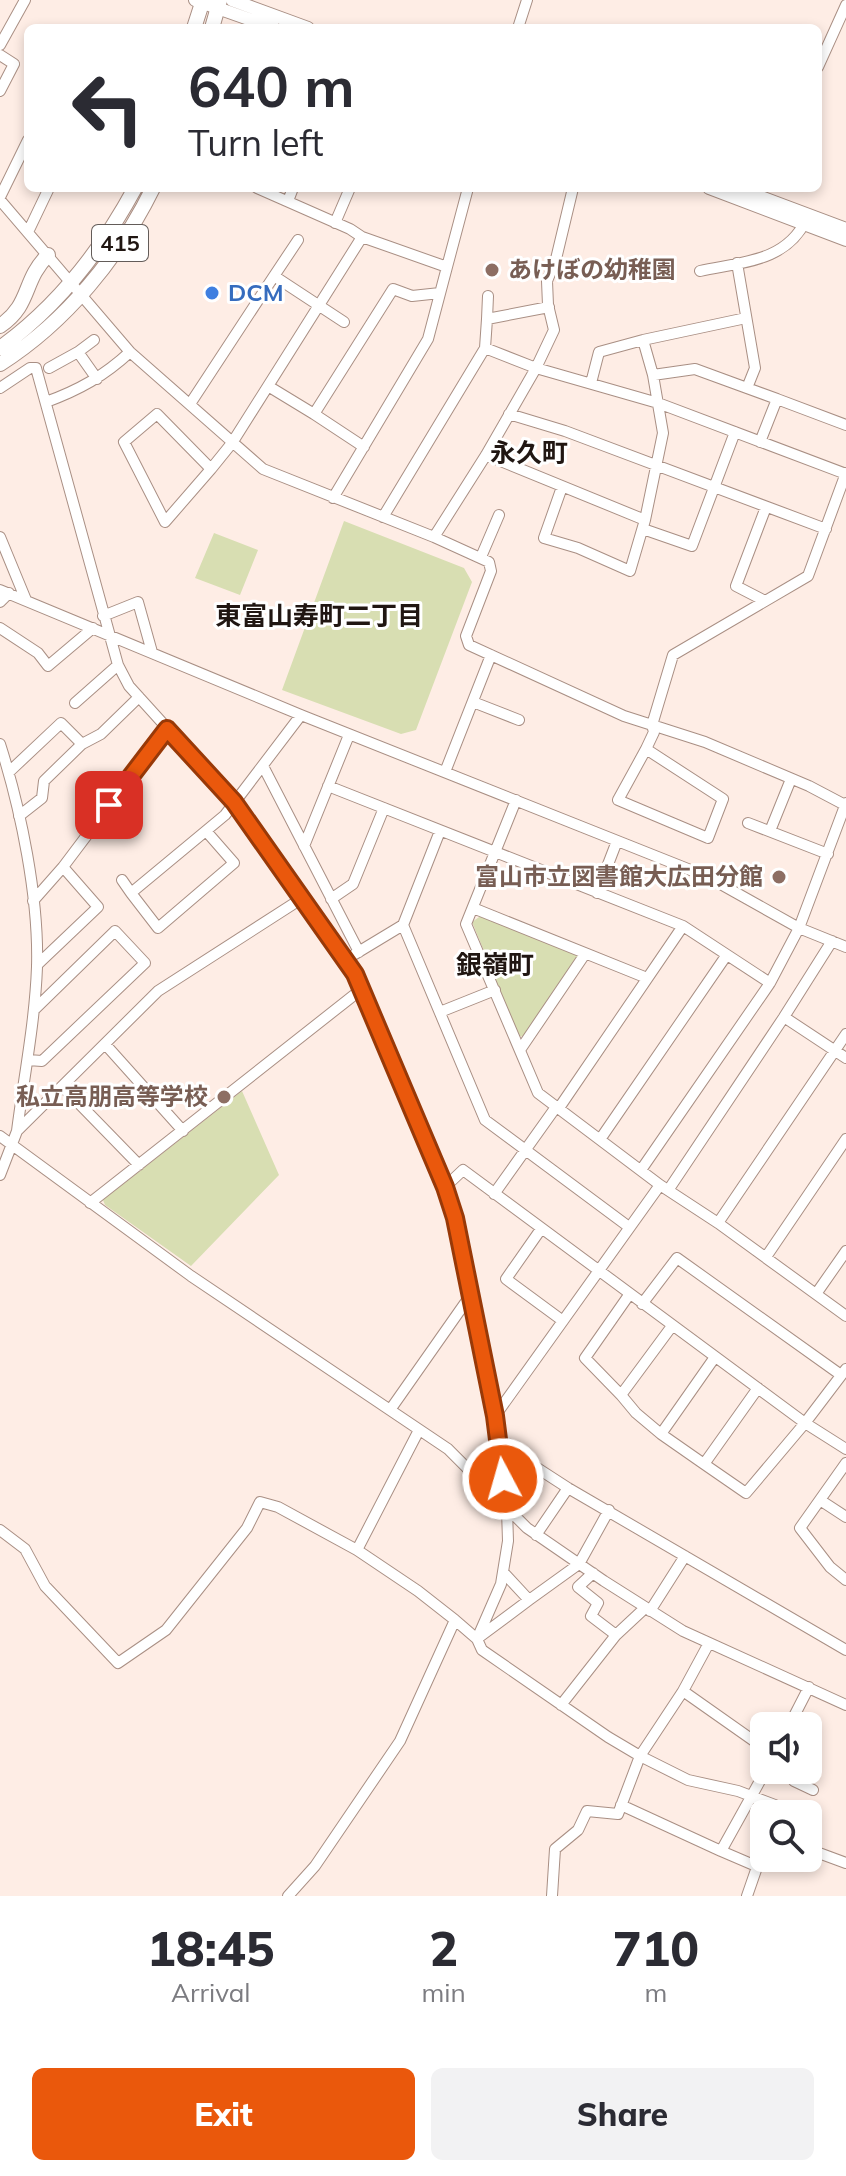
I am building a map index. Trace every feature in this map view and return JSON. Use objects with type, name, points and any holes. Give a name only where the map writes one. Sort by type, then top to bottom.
[{"type":"highway","points":[[195,24],[200,1]]},
{"type":"highway","points":[[213,24],[219,4]]},
{"type":"highway","name":"415","points":[[0,348],[44,313],[72,282],[104,242],[133,192]]},
{"type":"highway","name":"415","points":[[0,364],[20,351],[82,295],[129,230],[151,192]]},
{"type":"highway","points":[[1,323],[20,309],[33,272],[48,255]]},
{"type":"main road","points":[[232,0],[297,24]]},
{"type":"main road","points":[[200,1],[219,4],[265,24]]},
{"type":"main road","points":[[732,192],[754,196],[846,240]]},
{"type":"main road","points":[[806,220],[846,229]]},
{"type":"street","points":[[0,45],[25,0]]},
{"type":"street","points":[[519,24],[527,0]]},
{"type":"street","points":[[822,58],[846,5]]},
{"type":"street","points":[[0,55],[14,64],[0,91]]},
{"type":"street","points":[[24,148],[0,199],[130,352],[232,443],[268,472],[434,537],[489,562],[491,571],[466,636],[469,645],[624,716],[705,742],[846,804],[799,928],[770,983],[641,1170]]},
{"type":"street","points":[[28,232],[47,192]]},
{"type":"street","points":[[267,192],[362,237],[447,267]]},
{"type":"street","points":[[288,201],[291,192]]},
{"type":"street","points":[[335,223],[348,192]]},
{"type":"street","points":[[333,498],[428,339],[467,192]]},
{"type":"street","points":[[434,537],[486,455],[554,330],[547,281],[556,259],[572,192]]},
{"type":"street","points":[[700,271],[778,252],[794,241],[806,220]]},
{"type":"street","points":[[211,469],[157,414],[124,442],[165,522],[211,469],[232,443],[362,237]]},
{"type":"street","points":[[190,404],[298,240]]},
{"type":"street","points":[[737,263],[755,368],[747,388]]},
{"type":"street","points":[[274,276],[344,322]]},
{"type":"street","points":[[314,414],[393,289],[412,296],[440,293]]},
{"type":"street","points":[[383,517],[485,348],[488,296]]},
{"type":"street","points":[[487,319],[549,307]]},
{"type":"street","points":[[591,383],[599,352],[746,318]]},
{"type":"street","points":[[49,368],[94,340]]},
{"type":"street","points":[[562,487],[544,538],[578,548],[630,571],[644,525],[663,433],[653,375],[643,340]]},
{"type":"street","points":[[485,348],[536,368],[658,403],[846,474],[808,576],[673,655],[652,725],[654,732],[618,800],[708,838],[723,799],[646,749]]},
{"type":"street","points":[[78,352],[97,379]]},
{"type":"street","points":[[46,402],[74,392],[109,372],[130,352]]},
{"type":"street","points":[[0,388],[30,368],[36,368],[118,665],[129,686],[234,802],[363,988],[426,1149],[445,1187],[455,1218],[495,1416],[507,1510],[508,1541],[501,1584],[477,1639]]},
{"type":"street","points":[[653,375],[695,369],[846,425]]},
{"type":"street","points":[[268,386],[364,447]]},
{"type":"street","points":[[760,442],[777,399]]},
{"type":"street","points":[[509,414],[565,431],[826,529]]},
{"type":"street","points":[[486,455],[692,546],[735,432]]},
{"type":"street","points":[[765,601],[736,586],[766,507]]},
{"type":"street","points":[[481,557],[499,515]]},
{"type":"street","points":[[1,541],[26,600]]},
{"type":"street","points":[[0,602],[4,592],[26,600],[349,735],[617,841],[727,886],[799,928],[846,947]]},
{"type":"street","points":[[103,616],[138,602],[152,652]]},
{"type":"street","points":[[0,628],[38,653],[48,666],[93,628]]},
{"type":"street","points":[[445,772],[491,655]]},
{"type":"street","points":[[75,703],[118,665]]},
{"type":"street","points":[[19,816],[42,798],[44,781],[82,744],[101,734],[139,697]]},
{"type":"street","points":[[473,702],[519,720]]},
{"type":"street","points":[[131,893],[225,815],[301,715]]},
{"type":"street","points":[[9,772],[61,723],[82,744]]},
{"type":"street","points":[[33,901],[63,867],[167,729]]},
{"type":"street","points":[[304,846],[349,735]]},
{"type":"street","points":[[0,744],[19,816],[33,901],[37,965],[28,1060],[17,1131],[0,1175]]},
{"type":"street","points":[[263,766],[359,952]]},
{"type":"street","points":[[770,831],[791,779]]},
{"type":"street","points":[[328,786],[683,926],[770,983]]},
{"type":"street","points":[[516,800],[466,924],[538,1093],[846,1316]]},
{"type":"street","points":[[331,899],[353,884],[384,808]]},
{"type":"street","points":[[748,823],[828,854]]},
{"type":"street","points":[[122,880],[158,928],[234,863],[206,831]]},
{"type":"street","points":[[345,960],[403,925],[440,831]]},
{"type":"street","points":[[597,893],[617,841]]},
{"type":"street","points":[[37,965],[98,907],[63,867]]},
{"type":"street","points":[[17,1131],[158,991],[301,899]]},
{"type":"street","points":[[473,908],[647,978]]},
{"type":"street","points":[[403,925],[485,1120],[629,1227]]},
{"type":"street","points":[[494,1194],[558,1108],[683,926]]},
{"type":"street","points":[[28,1060],[42,1061],[145,963],[115,931],[34,1010]]},
{"type":"street","points":[[495,1416],[629,1227],[664,1187],[784,1017],[832,941]]},
{"type":"street","points":[[520,1050],[585,954]]},
{"type":"street","points":[[601,1138],[726,956]]},
{"type":"street","points":[[90,1203],[363,988]]},
{"type":"street","points":[[440,1012],[495,990]]},
{"type":"street","points":[[784,1017],[846,1058]]},
{"type":"street","points":[[718,1223],[846,1034]]},
{"type":"street","points":[[105,1044],[183,1131]]},
{"type":"street","points":[[63,1087],[139,1165]]},
{"type":"street","points":[[0,1136],[191,1276],[419,1430],[466,1465],[507,1510],[536,1535],[647,1610],[709,1643],[846,1705]]},
{"type":"street","points":[[766,1257],[846,1139]]},
{"type":"street","points":[[445,1187],[463,1170],[629,1295],[805,1423],[846,1449]]},
{"type":"street","points":[[541,1229],[506,1279],[563,1321]]},
{"type":"street","points":[[816,1294],[846,1251]]},
{"type":"street","points":[[629,1295],[585,1358],[636,1413],[661,1434],[746,1493],[844,1372],[677,1258],[642,1304]]},
{"type":"street","points":[[390,1410],[470,1296]]},
{"type":"street","points":[[621,1395],[672,1326]]},
{"type":"street","points":[[661,1434],[715,1357]]},
{"type":"street","points":[[704,1464],[758,1388]]},
{"type":"street","points":[[357,1550],[419,1430]]},
{"type":"street","points":[[501,1448],[846,1650]]},
{"type":"street","points":[[846,1463],[800,1528],[830,1567],[846,1580]]},
{"type":"street","points":[[536,1535],[568,1488]]},
{"type":"street","points":[[820,1500],[846,1517]]},
{"type":"street","points":[[0,1530],[25,1549],[45,1586],[118,1663],[166,1630],[247,1528],[260,1502],[278,1507],[357,1550],[418,1591],[477,1639],[482,1650],[640,1756],[688,1780],[762,1800]]},
{"type":"street","points":[[477,1639],[579,1564],[609,1510]]},
{"type":"street","points":[[561,1705],[616,1635],[647,1610],[685,1556]]},
{"type":"street","points":[[503,1572],[529,1600]]},
{"type":"street","points":[[593,1573],[578,1587],[598,1603],[591,1616],[616,1635]]},
{"type":"street","points":[[288,1896],[315,1866],[400,1741],[455,1620]]},
{"type":"street","points":[[552,1896],[555,1849],[578,1830],[587,1811],[618,1814],[640,1756],[683,1691],[709,1643]]},
{"type":"street","points":[[796,1712],[809,1687]]},
{"type":"street","points":[[683,1691],[750,1738]]},
{"type":"street","points":[[721,1851],[758,1784]]},
{"type":"street","points":[[800,1784],[813,1790]]},
{"type":"street","points":[[621,1805],[750,1863]]},
{"type":"street","points":[[822,1854],[846,1863]]},
{"type":"street","points":[[747,1896],[754,1872]]},
{"type":"green space","points":[[344,521],[464,568],[472,582],[416,730],[401,734],[282,690]]},
{"type":"green space","points":[[214,533],[258,550],[240,595],[195,578]]},
{"type":"green space","points":[[482,915],[581,955],[526,1037],[519,1036],[472,922]]},
{"type":"green space","points":[[242,1091],[279,1175],[191,1266],[105,1205],[103,1200]]},
{"type":"place","name":"あけぼの幼稚園","points":[[492,270]]},
{"type":"place","name":"DCM","points":[[212,293]]},
{"type":"place","name":"富山市立図書館大広田分館","points":[[779,877]]},
{"type":"place","name":"私立高朋高等学校","points":[[224,1097]]},
{"type":"district","name":"永久町","points":[[529,453]]},
{"type":"district","name":"東富山寿町二丁目","points":[[319,616]]},
{"type":"district","name":"銀嶺町","points":[[495,965]]},
{"type":"route","points":[[109,805],[167,729],[234,802],[355,974],[426,1149],[445,1187],[455,1218],[501,1448],[503,1479]]}]
